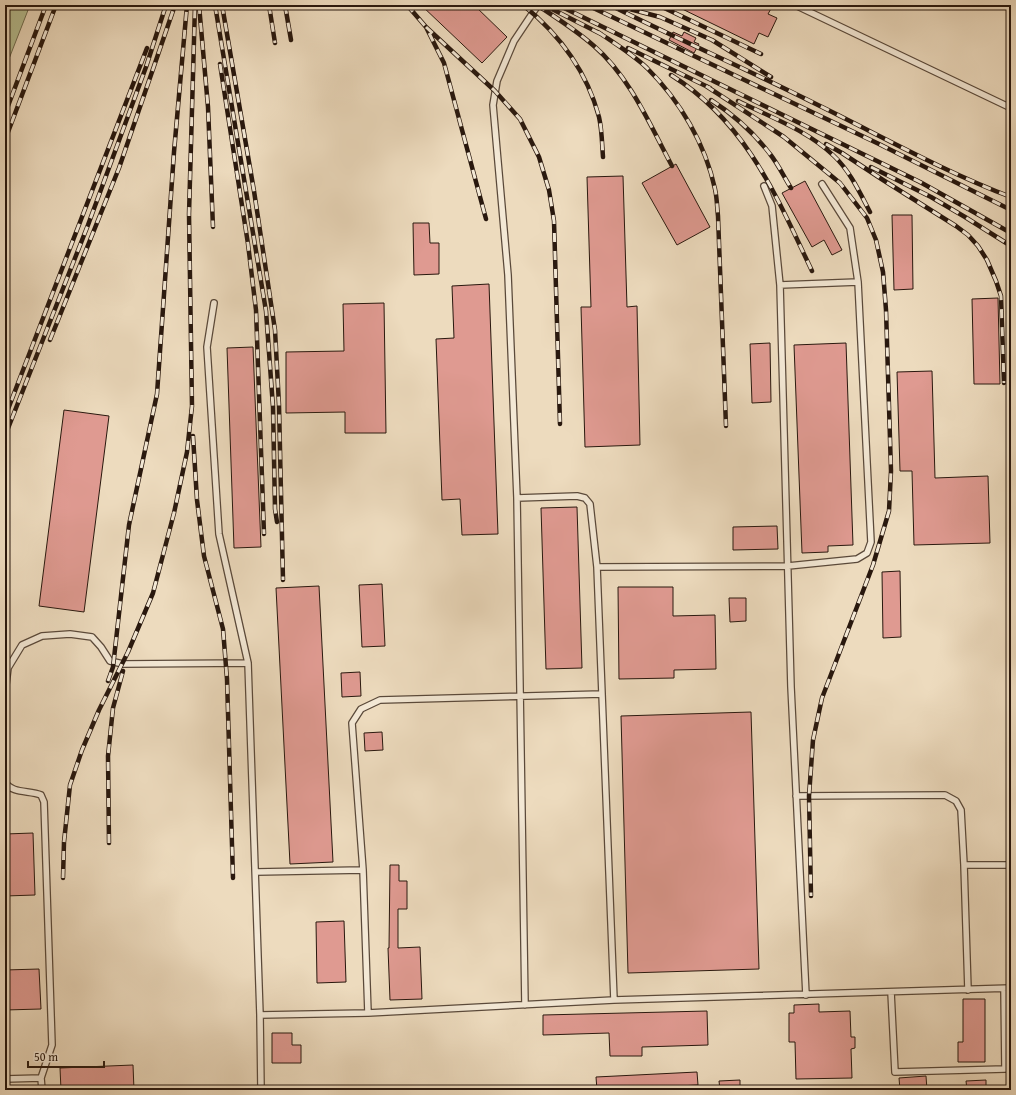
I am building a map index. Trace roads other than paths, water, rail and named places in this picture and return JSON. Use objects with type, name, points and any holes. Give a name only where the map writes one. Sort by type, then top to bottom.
[{"type":"lane","points":[[526,1005],[517,498],[508,275],[493,105],[497,81],[514,41],[538,5]]},
{"type":"lane","points":[[795,5],[1011,108]]},
{"type":"lane","points":[[597,567],[788,566],[857,559],[867,553],[872,542],[858,282],[850,228],[822,184]]},
{"type":"lane","points":[[764,186],[772,206],[780,285],[791,687],[806,995]]},
{"type":"lane","points":[[780,285],[858,282]]},
{"type":"lane","points":[[214,303],[207,347],[219,534],[248,663],[256,872],[261,1090]]},
{"type":"lane","points":[[517,498],[577,496],[585,498],[590,504],[597,567],[614,1000]]},
{"type":"lane","points":[[5,693],[8,668],[22,645],[42,636],[70,634],[92,637],[110,661],[123,664],[248,663]]},
{"type":"lane","points":[[368,1014],[364,870],[352,723],[361,709],[380,700],[520,695],[602,694]]},
{"type":"lane","points":[[5,782],[8,787],[14,790],[34,792],[41,795],[44,802],[52,1045],[41,1078],[42,1090]]},
{"type":"lane","points":[[796,796],[944,795],[956,800],[961,810],[968,990]]},
{"type":"lane","points":[[964,865],[1011,865]]},
{"type":"lane","points":[[256,872],[364,870]]},
{"type":"lane","points":[[260,1015],[368,1014],[614,1000],[1011,988]]},
{"type":"lane","points":[[891,992],[895,1072],[1005,1069],[1004,989]]},
{"type":"lane","points":[[5,1079],[41,1078]]},
{"type":"railway","points":[[5,114],[46,5]]},
{"type":"railway","points":[[5,140],[56,5]]},
{"type":"railway","points":[[5,436],[88,225],[146,67],[166,5]]},
{"type":"railway","points":[[50,340],[119,168],[175,5]]},
{"type":"railway","points":[[108,681],[113,667],[129,525],[157,394],[174,152],[187,5]]},
{"type":"railway","points":[[63,878],[64,842],[70,785],[82,750],[99,710],[128,652],[153,593],[174,513],[187,452],[192,406],[189,214],[195,5]]},
{"type":"railway","points":[[199,5],[208,107],[213,227]]},
{"type":"railway","points":[[215,5],[266,311],[273,407],[275,509],[277,522]]},
{"type":"railway","points":[[222,5],[254,191],[275,330],[279,405],[283,580]]},
{"type":"railway","points":[[269,5],[275,43]]},
{"type":"railway","points":[[285,5],[291,40]]},
{"type":"railway","points":[[407,5],[426,27],[444,63],[486,219]]},
{"type":"railway","points":[[523,5],[560,41],[579,69],[594,100],[599,117],[603,157]]},
{"type":"railway","points":[[537,5],[587,40],[607,58],[629,87],[672,166]]},
{"type":"railway","points":[[544,5],[601,34]]},
{"type":"railway","points":[[558,5],[920,182],[1011,233]]},
{"type":"railway","points":[[587,5],[879,144],[1011,210]]},
{"type":"railway","points":[[610,5],[794,93],[962,177],[1011,197]]},
{"type":"railway","points":[[658,5],[761,54]]},
{"type":"railway","points":[[622,7],[660,17],[712,40],[771,77]]},
{"type":"railway","points":[[426,27],[495,91],[520,119],[539,157],[549,190],[554,221],[560,424]]},
{"type":"railway","points":[[598,32],[647,68],[670,94],[698,139],[711,172],[716,192],[718,216],[726,426]]},
{"type":"railway","points":[[5,417],[147,48]]},
{"type":"railway","points":[[628,48],[710,88]]},
{"type":"railway","points":[[220,64],[248,244],[256,310],[264,534]]},
{"type":"railway","points":[[671,75],[697,94],[720,115],[739,138],[756,162],[771,188],[812,271]]},
{"type":"railway","points":[[706,86],[784,137],[840,183],[867,218],[876,240],[883,272],[886,310],[891,471],[889,511],[873,565],[822,698],[813,740],[809,796],[811,896]]},
{"type":"railway","points":[[711,100],[736,118],[764,146],[791,188]]},
{"type":"railway","points":[[738,101],[800,131],[834,156],[845,168],[870,212]]},
{"type":"railway","points":[[826,144],[956,226],[968,235],[978,246],[987,260],[1001,296],[1004,383]]},
{"type":"railway","points":[[871,167],[931,197],[1011,246]]},
{"type":"railway","points":[[193,436],[197,500],[204,556],[223,629],[227,679],[233,878]]},
{"type":"railway","points":[[109,843],[108,756],[113,708],[123,671]]}]
